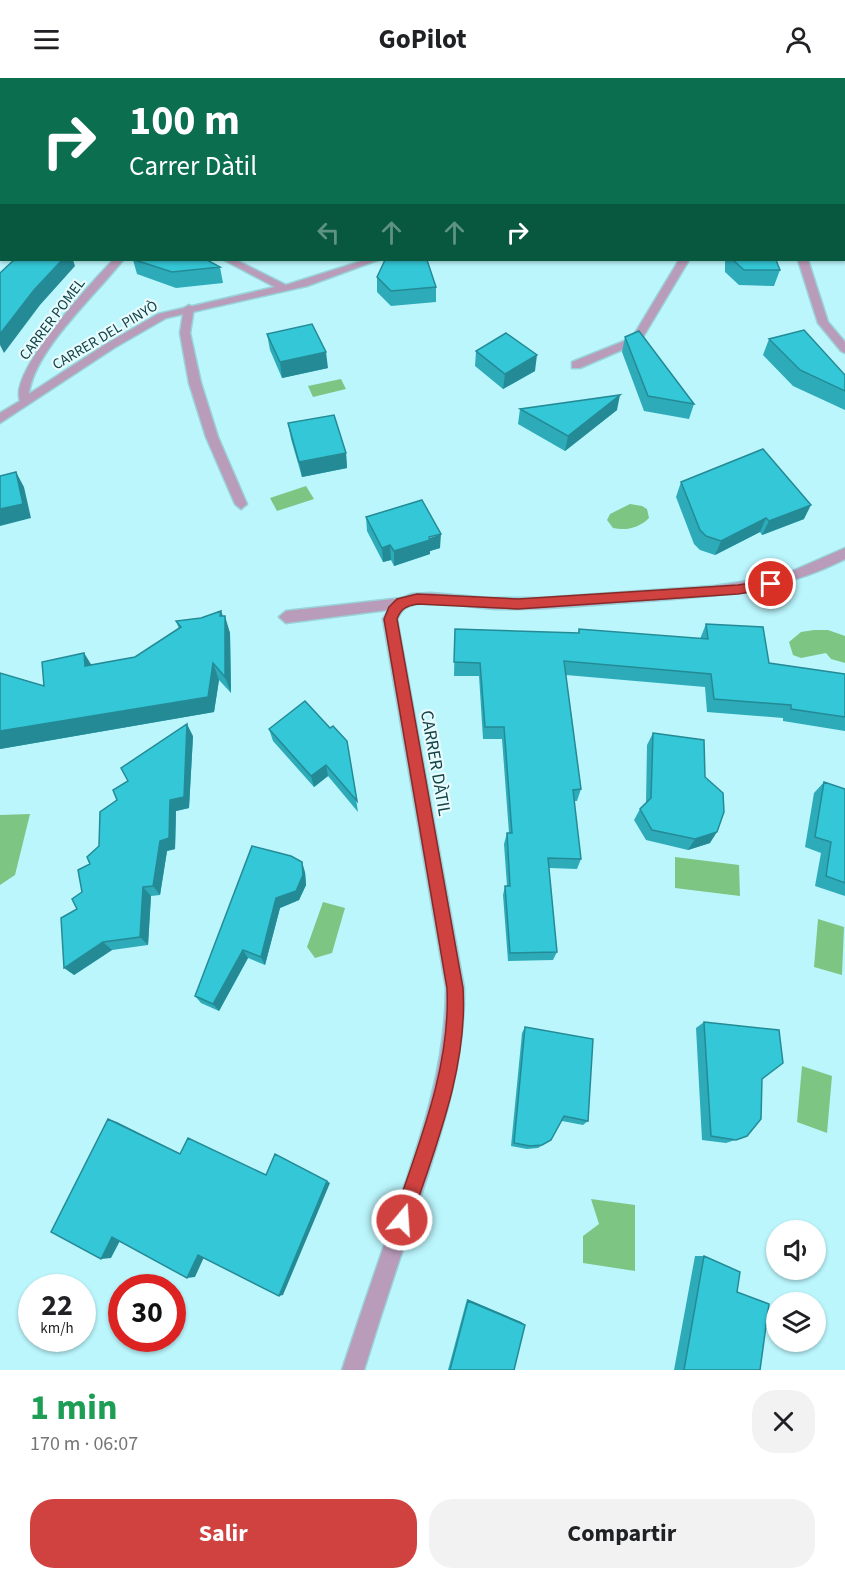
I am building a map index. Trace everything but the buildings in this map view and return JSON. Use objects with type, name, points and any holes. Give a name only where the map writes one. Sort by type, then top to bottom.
[{"type":"street","name":"CARRER POMEL","points":[[26,402],[22,393],[27,377],[87,294],[117,261]]},
{"type":"street","points":[[231,261],[284,288]]},
{"type":"street","name":"CARRER DEL PINYÒ","points":[[0,419],[149,322],[162,316],[284,288],[370,261]]},
{"type":"street","points":[[576,365],[636,340],[683,261]]},
{"type":"street","points":[[803,261],[823,323],[845,349]]},
{"type":"street","points":[[189,308],[185,333],[195,383],[212,437],[241,504]]},
{"type":"street","points":[[286,618],[402,603],[417,599],[440,598],[480,603],[518,604],[738,590],[805,574],[845,553]]},
{"type":"street","name":"CARRER DÀTIL","points":[[353,1370],[431,1134],[453,1051],[457,1016],[455,988],[390,619],[393,610],[402,603]]},
{"type":"shaded area","points":[[341,379],[346,389],[313,397],[308,386]]},
{"type":"shaded area","points":[[306,486],[314,499],[277,511],[270,498]]},
{"type":"shaded area","points":[[630,504],[647,509],[649,518],[632,528],[613,528],[607,520],[610,514]]},
{"type":"shaded area","points":[[828,630],[845,636],[845,663],[831,659],[826,653],[801,658],[793,655],[789,642],[801,632]]},
{"type":"shaded area","points":[[30,814],[15,875],[0,885],[0,815]]},
{"type":"shaded area","points":[[675,857],[739,865],[740,896],[675,888]]},
{"type":"shaded area","points":[[323,902],[345,908],[332,953],[315,958],[307,947]]},
{"type":"shaded area","points":[[818,919],[844,927],[842,975],[814,967]]},
{"type":"shaded area","points":[[802,1066],[832,1076],[827,1133],[797,1122]]},
{"type":"shaded area","points":[[591,1199],[635,1205],[635,1271],[583,1263],[583,1236],[599,1224]]},
{"type":"route","points":[[402,1220],[431,1134],[453,1051],[457,1016],[455,988],[390,619],[393,610],[402,603],[417,599],[440,598],[480,603],[518,604],[738,590],[771,584]]}]
